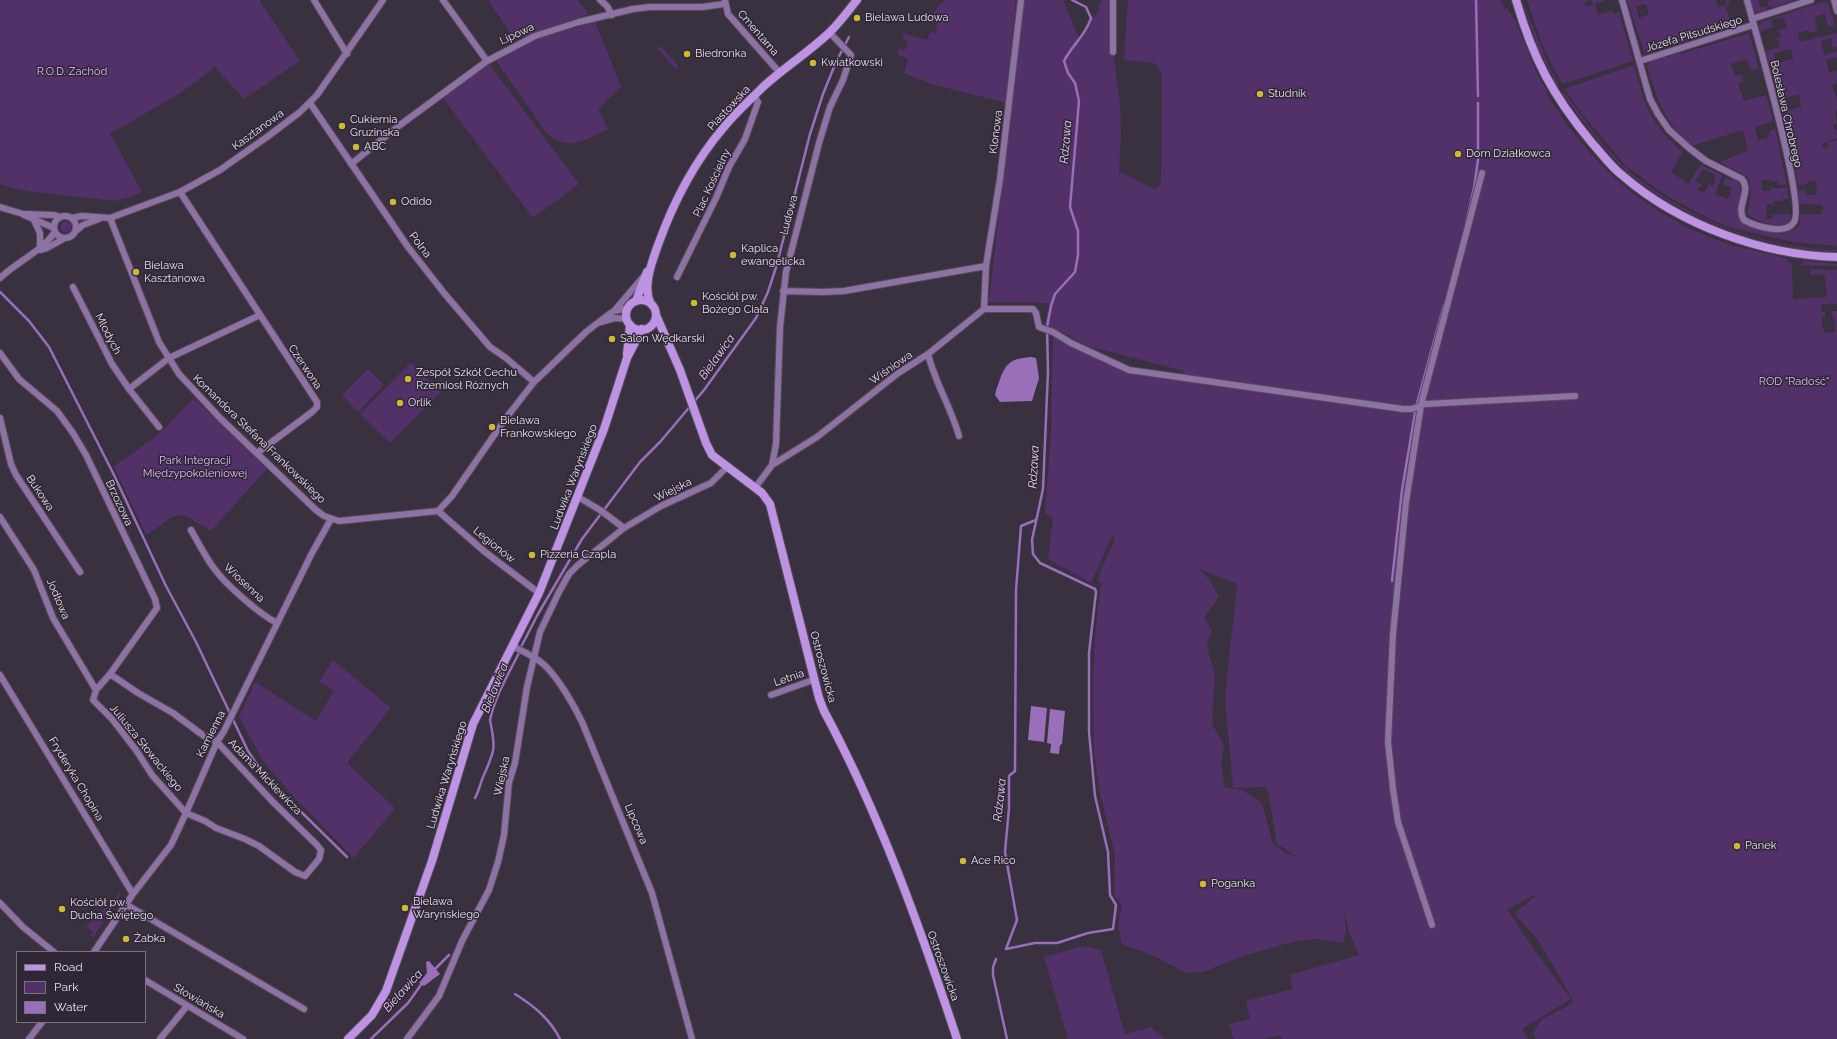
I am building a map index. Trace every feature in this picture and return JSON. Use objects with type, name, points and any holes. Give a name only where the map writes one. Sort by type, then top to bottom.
[{"type":"main road","name":"Piastowska","points":[[636,301],[645,274],[653,259],[675,206],[696,167],[724,126],[754,96],[829,32],[857,0]]},
{"type":"main road","points":[[1516,0],[1532,50],[1553,92],[1583,132],[1622,176],[1654,199],[1684,216],[1735,239],[1790,253],[1837,257]]},
{"type":"main road","name":"Piastowska","points":[[651,304],[647,289],[653,259]]},
{"type":"main road","points":[[644,329],[653,324],[656,315],[654,307],[644,300],[636,301],[628,308],[628,322],[634,327],[659,334],[665,338]]},
{"type":"main road","name":"Ostroszowicka","points":[[656,315],[688,391],[708,448],[712,455],[766,498],[775,521],[813,680],[824,711],[867,799],[890,852],[957,1039]]},
{"type":"main road","name":"Ludwika Waryńskiego","points":[[627,358],[628,322]]},
{"type":"main road","name":"Ludwika Waryńskiego","points":[[348,1039],[372,1014],[386,991],[432,861],[470,730],[518,649],[604,430],[627,358],[644,329]]},
{"type":"street","points":[[314,0],[347,54]]},
{"type":"street","name":"Kasztanowa","points":[[72,218],[82,216],[110,218],[180,192],[201,182],[248,150],[286,123],[310,103],[347,54],[383,0]]},
{"type":"street","points":[[443,0],[487,61]]},
{"type":"street","points":[[600,0],[607,6],[612,15]]},
{"type":"street","name":"Klonowa","points":[[984,309],[986,266],[1001,171],[1021,0]]},
{"type":"street","points":[[1113,0],[1113,52]]},
{"type":"street","points":[[1622,0],[1640,61]]},
{"type":"street","name":"Bolesława Chrobrego","points":[[1640,61],[1650,99],[1669,130],[1687,147],[1706,161],[1737,176],[1744,182],[1746,190],[1741,213],[1744,220],[1758,225],[1786,229],[1794,223],[1796,215],[1789,167],[1775,103],[1747,0]]},
{"type":"street","name":"Józefa Piłsudskiego","points":[[1640,61],[1811,0]]},
{"type":"street","points":[[1834,0],[1837,12]]},
{"type":"street","name":"Lipowa","points":[[351,164],[400,125],[487,61],[535,36],[579,22],[633,9],[650,7],[681,8],[724,2]]},
{"type":"street","name":"Cmentarna","points":[[724,2],[728,14],[780,73]]},
{"type":"street","name":"Ludowa","points":[[772,465],[776,444],[780,326],[783,291],[790,250],[830,107],[843,80],[851,56],[829,32]]},
{"type":"street","name":"Plac Kościelny","points":[[677,277],[716,198],[729,167],[745,139],[758,102],[754,96]]},
{"type":"street","name":"Polna","points":[[310,103],[408,247],[448,298],[490,347],[506,358],[534,382]]},
{"type":"street","points":[[1432,925],[1398,822],[1388,742],[1392,634],[1406,502],[1421,405],[1482,173]]},
{"type":"street","name":"Czerwona","points":[[180,192],[317,402],[317,407],[258,453]]},
{"type":"street","points":[[0,207],[46,223],[55,230],[58,235],[65,238]]},
{"type":"street","points":[[23,214],[54,215],[60,217]]},
{"type":"street","points":[[0,278],[29,256],[65,238],[71,237],[76,231],[76,224],[72,218],[66,215],[60,217],[56,221],[55,230],[40,250]]},
{"type":"street","name":"Kasztanowa","points":[[76,231],[83,225],[100,218]]},
{"type":"street","name":"Komandora Stefana Frankowskiego","points":[[110,218],[159,342],[179,374],[194,392],[316,510],[331,519],[339,521],[438,511]]},
{"type":"street","points":[[34,220],[40,233],[40,250]]},
{"type":"street","points":[[783,291],[844,291],[986,266]]},
{"type":"street","name":"Piastowska","points":[[614,311],[645,274]]},
{"type":"street","name":"Młodych","points":[[73,287],[112,364],[129,389],[159,427]]},
{"type":"street","points":[[438,511],[452,496],[524,392],[576,341],[599,322],[614,311],[628,308]]},
{"type":"street","points":[[984,309],[1030,308],[1036,313],[1037,324],[1042,329],[1050,331],[1070,344],[1129,370],[1412,409],[1421,405],[1575,396]]},
{"type":"street","name":"Wiśniowa","points":[[755,488],[772,465],[811,441],[897,374],[928,354],[984,309]]},
{"type":"street","points":[[129,389],[169,358],[260,315]]},
{"type":"street","points":[[599,322],[615,318],[628,322]]},
{"type":"street","name":"Brzozowa","points":[[0,353],[19,379],[57,411],[73,433],[86,455],[155,599],[157,608],[110,674]]},
{"type":"street","points":[[928,354],[932,373],[953,415],[959,436]]},
{"type":"street","name":"Bukowa","points":[[0,418],[11,464],[16,475],[80,572]]},
{"type":"street","name":"Wiejska","points":[[407,1039],[440,996],[462,941],[489,890],[496,869],[504,835],[509,782],[515,763],[521,718],[540,632],[558,592],[569,574],[624,528],[662,506],[711,483],[727,467]]},
{"type":"street","points":[[578,497],[600,510],[624,528]]},
{"type":"street","name":"Legionów","points":[[438,511],[479,547],[539,593]]},
{"type":"street","name":"Jodłowa","points":[[0,517],[34,570],[54,618],[96,690]]},
{"type":"street","name":"Kamienna","points":[[97,951],[133,894],[171,845],[217,742],[224,731],[312,553],[331,519]]},
{"type":"street","name":"Wiosenna","points":[[191,530],[214,568],[223,579],[267,618],[277,623]]},
{"type":"street","name":"Lipcowa","points":[[518,649],[535,658],[547,668],[576,710],[646,875],[692,1039]]},
{"type":"street","points":[[96,690],[110,674]]},
{"type":"street","name":"Adama Mickiewicza","points":[[110,674],[138,693],[173,712],[204,736],[217,742],[273,802],[321,850],[319,859],[313,866]]},
{"type":"street","name":"Fryderyka Chopina","points":[[0,675],[133,894]]},
{"type":"street","name":"Letnia","points":[[771,694],[813,680]]},
{"type":"street","name":"Juliusza Słowackiego","points":[[96,690],[93,700],[112,719],[136,750],[152,775],[186,813],[205,821],[216,828],[245,838],[300,875],[305,876],[313,866]]},
{"type":"street","points":[[0,903],[23,927],[53,951]]},
{"type":"street","points":[[127,904],[304,1009]]},
{"type":"street","name":"Słowiańska","points":[[146,981],[243,1039]]},
{"type":"street","points":[[160,1039],[187,1006]]},
{"type":"street","points":[[29,1039],[41,1023]]},
{"type":"green space","name":"R.O.D. Zachód","points":[[0,0],[259,0],[300,61],[244,99],[215,67],[182,92],[110,134],[142,192],[128,198],[114,201],[16,189],[0,184]]},
{"type":"green space","points":[[488,0],[578,0],[588,13],[515,40]]},
{"type":"green space","points":[[944,0],[1016,0],[1006,103],[931,84],[904,73],[908,59],[897,54],[899,48],[905,50],[909,42],[902,38],[905,33],[927,40],[931,31],[935,34],[938,29],[935,27],[937,23],[929,18]]},
{"type":"green space","name":"ROD \"Radość\"","points":[[1021,0],[1063,0],[1079,39],[1087,29],[1091,18],[1096,16],[1101,0],[1113,0],[1113,52],[1120,104],[1121,133],[1119,171],[1156,190],[1161,182],[1161,71],[1154,63],[1124,60],[1128,0],[1500,0],[1505,9],[1507,8],[1515,20],[1537,74],[1548,92],[1546,94],[1581,142],[1622,185],[1655,209],[1691,229],[1728,244],[1787,259],[1792,266],[1793,299],[1827,297],[1825,274],[1811,275],[1810,270],[1800,269],[1837,270],[1837,304],[1821,304],[1822,312],[1825,312],[1825,316],[1822,317],[1822,327],[1824,328],[1824,333],[1835,332],[1835,321],[1831,311],[1837,311],[1837,1039],[1536,1039],[1533,1033],[1542,1019],[1571,1004],[1573,1000],[1538,940],[1515,915],[1518,910],[1541,892],[1507,909],[1538,955],[1571,999],[1522,1029],[1528,1039],[1282,1039],[1281,1035],[1264,1039],[1234,1039],[1229,1024],[1250,1019],[1246,1001],[1293,989],[1290,975],[1359,955],[1349,932],[1344,911],[1346,932],[1343,943],[1316,939],[1296,941],[1246,955],[1203,972],[1186,973],[1154,956],[1122,944],[1118,925],[1122,905],[1114,895],[1115,855],[1100,793],[1094,752],[1093,687],[1095,637],[1101,584],[1097,580],[1115,538],[1112,536],[1091,583],[1048,559],[1053,519],[1045,513],[1051,432],[1053,336],[1122,367],[1182,378],[1184,371],[1087,346],[1059,330],[1047,327],[1045,323],[1049,303],[989,302],[999,213],[995,212]],"holes":[[[1199,569],[1237,584],[1225,698],[1233,788],[1267,787],[1277,844],[1297,857],[1286,853],[1273,844],[1262,803],[1243,790],[1225,788],[1221,764],[1224,745],[1212,724],[1215,674],[1207,641],[1212,631],[1204,617],[1219,597],[1209,579]]]},
{"type":"green space","points":[[1522,0],[1549,66],[1559,85],[1557,85],[1538,48]]},
{"type":"green space","points":[[1527,0],[1591,0],[1584,2],[1586,7],[1593,5],[1592,0],[1606,0],[1595,4],[1598,15],[1612,11],[1614,14],[1619,12],[1633,61],[1562,83],[1544,50]]},
{"type":"green space","points":[[1627,0],[1716,0],[1718,7],[1727,5],[1726,0],[1729,0],[1730,4],[1726,7],[1730,21],[1740,18],[1741,24],[1704,36],[1702,31],[1696,33],[1697,38],[1645,54]],"holes":[[[1646,4],[1649,14],[1639,18],[1636,6]]]},
{"type":"green space","points":[[1751,0],[1759,0],[1760,7],[1766,7],[1766,11],[1754,13]]},
{"type":"green space","points":[[1769,0],[1795,0],[1773,7],[1767,6]]},
{"type":"green space","points":[[1828,2],[1835,25],[1828,27],[1825,14],[1814,17],[1818,31],[1810,33],[1809,30],[1798,33],[1800,42],[1837,33],[1837,47],[1833,48],[1831,38],[1821,41],[1824,55],[1837,51],[1837,57],[1826,60],[1829,73],[1837,71],[1837,83],[1832,85],[1837,99],[1837,110],[1835,111],[1837,123],[1833,125],[1834,130],[1837,130],[1837,138],[1822,144],[1823,149],[1828,148],[1828,142],[1837,140],[1837,246],[1794,242],[1732,228],[1708,218],[1664,194],[1625,165],[1584,116],[1564,89],[1634,65],[1643,97],[1650,113],[1662,132],[1683,152],[1671,172],[1688,184],[1701,165],[1722,175],[1715,194],[1728,199],[1732,188],[1723,184],[1725,178],[1731,180],[1733,178],[1740,185],[1741,190],[1741,201],[1738,217],[1750,226],[1782,234],[1796,229],[1799,226],[1801,214],[1822,214],[1823,205],[1799,204],[1798,191],[1805,190],[1805,195],[1816,195],[1817,182],[1809,181],[1808,184],[1798,185],[1791,144],[1783,112],[1801,107],[1799,94],[1787,98],[1789,107],[1782,109],[1770,69],[1779,67],[1778,63],[1793,59],[1791,49],[1774,53],[1776,63],[1769,64],[1766,51],[1780,47],[1777,38],[1781,37],[1779,30],[1787,28],[1784,17],[1771,20],[1773,27],[1766,30],[1760,32],[1759,26],[1762,22],[1819,3]],"holes":[[[1703,169],[1715,175],[1714,178],[1716,179],[1713,186],[1709,184],[1704,193],[1697,190],[1698,187],[1700,188],[1701,184],[1695,181]]]},
{"type":"green space","points":[[595,22],[621,87],[598,109],[608,129],[584,141],[576,143],[561,142],[553,138],[545,131],[495,59],[534,40]]},
{"type":"green space","points":[[1749,33],[1759,68],[1751,70],[1747,59],[1731,64],[1735,76],[1741,74],[1744,81],[1738,83],[1744,101],[1766,95],[1773,121],[1755,127],[1758,140],[1770,137],[1769,131],[1775,129],[1787,185],[1780,185],[1776,181],[1772,182],[1771,180],[1762,180],[1762,191],[1771,191],[1771,188],[1787,188],[1789,199],[1781,199],[1781,201],[1773,201],[1773,204],[1767,204],[1766,219],[1772,219],[1772,215],[1790,214],[1790,221],[1781,225],[1762,222],[1747,213],[1751,193],[1748,177],[1719,162],[1748,151],[1743,130],[1691,146],[1674,128],[1668,119],[1654,89],[1647,66],[1651,61],[1681,54]]},
{"type":"green space","points":[[661,46],[679,67],[676,69],[658,49]]},
{"type":"green space","points":[[489,64],[579,184],[533,218],[443,98]]},
{"type":"green space","points":[[1561,92],[1564,92],[1595,134],[1630,172],[1651,189],[1675,203],[1700,217],[1754,237],[1782,244],[1837,251],[1809,249],[1780,244],[1750,237],[1720,226],[1691,213],[1663,198],[1639,181],[1610,155]]},
{"type":"green space","points":[[66,221],[70,223],[72,227],[70,231],[66,233],[62,231],[60,227],[62,223]]},
{"type":"green space","points":[[1804,261],[1837,264],[1837,266],[1798,265]]},
{"type":"green space","name":"Orlik","points":[[411,362],[441,392],[390,443],[360,414]]},
{"type":"green space","points":[[368,369],[384,385],[358,412],[342,395]]},
{"type":"green space","name":"Park Integracji Międzypokoleniowej","points":[[194,398],[267,469],[211,531],[184,515],[174,516],[146,535],[114,466],[157,436]]},
{"type":"green space","points":[[333,660],[391,708],[347,763],[395,808],[354,858],[294,797],[263,761],[239,717],[255,682],[316,721],[334,690],[319,682]]},
{"type":"green space","points":[[121,892],[118,901],[105,914],[107,915],[94,937],[91,935],[93,932],[86,927]]},
{"type":"green space","points":[[1083,946],[1101,950],[1125,1034],[1151,1027],[1165,1039],[1068,1039],[1044,957]]},
{"type":"water","points":[[1031,357],[1036,358],[1039,378],[1032,401],[1000,402],[995,395],[1005,368],[1015,360]]},
{"type":"water","points":[[1031,706],[1047,708],[1044,742],[1028,740]]},
{"type":"water","points":[[1050,709],[1065,711],[1062,744],[1060,745],[1059,754],[1050,753],[1051,744],[1047,743]]},
{"type":"water","points":[[429,961],[440,974],[424,986],[419,983],[427,973],[426,962]]},
{"type":"waterway","name":"Rdzawa","points":[[1006,949],[1035,943],[1057,943],[1088,933],[1113,929],[1116,905],[1110,895],[1108,852],[1095,796],[1089,732],[1089,653],[1096,592],[1095,589],[1040,563],[1033,554],[1032,540],[1043,489],[1048,371],[1047,327],[1055,294],[1075,272],[1078,255],[1078,231],[1070,207],[1079,101],[1075,83],[1068,73],[1064,61],[1086,30],[1091,18],[1086,7],[1072,0]]},
{"type":"waterway","points":[[1476,0],[1478,96]]},
{"type":"waterway","name":"Bielawica","points":[[521,647],[538,614],[582,539],[640,462],[660,442],[704,390],[756,318],[768,292],[777,264],[810,134],[823,94],[836,62],[849,37]]},
{"type":"waterway","points":[[1466,223],[1474,188],[1478,160],[1478,103]]},
{"type":"waterway","points":[[0,292],[29,321],[49,347],[114,475],[166,586],[196,642],[248,751],[260,769],[279,790],[347,857]]},
{"type":"waterway","points":[[1392,581],[1402,490],[1416,407],[1444,305]]},
{"type":"waterway","name":"Rdzawa","points":[[1006,949],[1017,920],[1005,852],[1009,808],[1009,776],[1015,771],[1016,590],[1021,526],[1036,520]]},
{"type":"waterway","name":"Bielawica","points":[[475,798],[492,755],[494,744],[490,720],[492,711],[502,686],[519,653]]},
{"type":"waterway","name":"Bielawica","points":[[433,971],[449,955]]},
{"type":"waterway","name":"Rdzawa","points":[[996,959],[993,967],[993,975],[1007,1039]]},
{"type":"waterway","name":"Bielawica","points":[[371,1039],[408,1003],[423,982]]},
{"type":"waterway","points":[[515,994],[529,1003],[541,1014],[551,1025],[560,1039]]},
{"type":"place","name":"Bielawa Ludowa","points":[[857,18]]},
{"type":"place","name":"Biedronka","points":[[687,54]]},
{"type":"place","name":"Kwiatkowski","points":[[813,63]]},
{"type":"place","name":"Studnik","points":[[1260,94]]},
{"type":"place","name":"Cukiernia Gruzinska","points":[[342,126]]},
{"type":"place","name":"ABC","points":[[356,147]]},
{"type":"place","name":"Dom Działkowca","points":[[1458,154]]},
{"type":"place","name":"Odido","points":[[393,202]]},
{"type":"place","name":"Kaplica ewangelicka","points":[[733,255]]},
{"type":"place","name":"Bielawa Kasztanowa","points":[[136,272]]},
{"type":"place","name":"Kościół pw. Bożego Ciała","points":[[694,303]]},
{"type":"place","name":"Salon Wędkarski","points":[[612,339]]},
{"type":"place","name":"Zespół Szkół Cechu Rzemiosł Różnych","points":[[408,379]]},
{"type":"place","name":"Orlik","points":[[400,403]]},
{"type":"place","name":"Bielawa Frankowskiego","points":[[492,427]]},
{"type":"place","name":"Pizzeria Czapla","points":[[532,555]]},
{"type":"place","name":"Panek","points":[[1737,846]]},
{"type":"place","name":"Ace Rico","points":[[963,861]]},
{"type":"place","name":"Poganka","points":[[1203,884]]},
{"type":"place","name":"Bielawa Waryńskiego","points":[[405,908]]},
{"type":"place","name":"Kościół pw. Ducha Świętego","points":[[62,909]]},
{"type":"place","name":"Żabka","points":[[126,939]]}]
